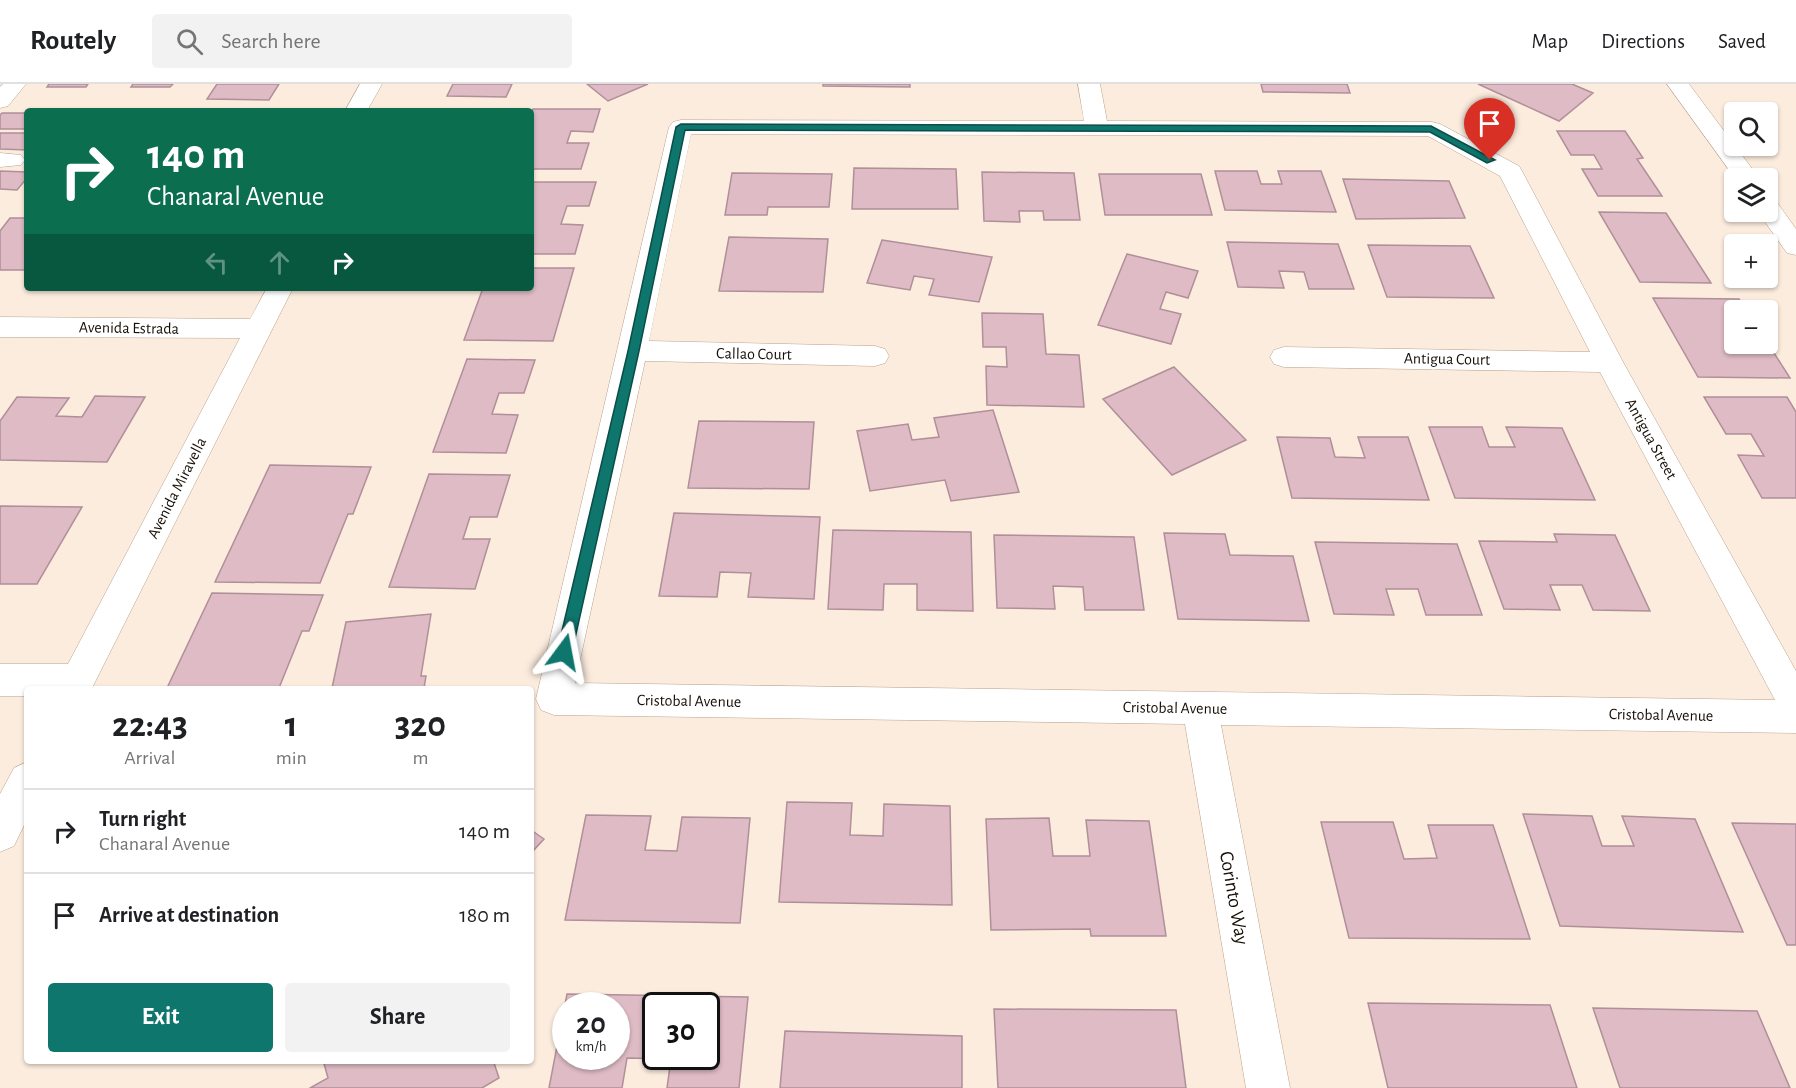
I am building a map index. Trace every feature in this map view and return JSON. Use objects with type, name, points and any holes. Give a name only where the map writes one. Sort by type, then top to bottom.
[{"type":"street","points":[[0,101],[15,84]]},
{"type":"street","points":[[358,108],[370,84]]},
{"type":"street","points":[[633,351],[681,127],[1097,128],[1089,84]]},
{"type":"street","points":[[1678,84],[1740,168]]},
{"type":"street","name":"Antigua Street","points":[[1097,128],[1431,129],[1510,171],[1609,362],[1796,705]]},
{"type":"street","points":[[1778,222],[1796,247]]},
{"type":"street","name":"Avenida Miravella","points":[[76,684],[278,291]]},
{"type":"street","name":"Avenida Estrada","points":[[0,327],[259,329]]},
{"type":"street","name":"Callao Court","points":[[633,351],[875,356]]},
{"type":"street","name":"Cristobal Avenue","points":[[633,351],[554,699],[1796,717]]},
{"type":"street","name":"Antigua Court","points":[[1284,357],[1609,362]]},
{"type":"street","points":[[0,680],[76,684]]},
{"type":"street","name":"Corinto Way","points":[[1200,708],[1268,1088]]},
{"type":"street","points":[[0,832],[24,786]]},
{"type":"building","points":[[49,84],[88,84],[86,87],[47,87]]},
{"type":"building","points":[[133,84],[173,84],[170,87],[131,87]]},
{"type":"building","points":[[217,84],[279,84],[269,100],[207,99]]},
{"type":"building","points":[[453,84],[512,84],[506,97],[447,96]]},
{"type":"building","points":[[587,84],[648,84],[608,101]]},
{"type":"building","points":[[823,84],[910,84],[910,87],[823,86]]},
{"type":"building","points":[[1261,84],[1347,84],[1350,93],[1263,92]]},
{"type":"building","points":[[1478,84],[1572,84],[1593,93],[1559,121]]},
{"type":"building","points":[[534,109],[600,109],[593,132],[571,131],[567,143],[589,143],[581,169],[534,169]]},
{"type":"building","points":[[2,113],[24,113],[24,129],[0,129]]},
{"type":"building","points":[[1557,131],[1625,131],[1643,158],[1637,159],[1662,196],[1598,196],[1582,169],[1602,169],[1594,155],[1571,155]]},
{"type":"building","points":[[0,133],[24,133],[24,150],[0,149]]},
{"type":"building","points":[[854,168],[956,169],[958,209],[852,209]]},
{"type":"building","points":[[0,171],[24,172],[24,182],[17,190],[0,189]]},
{"type":"building","points":[[1215,171],[1257,171],[1261,184],[1282,184],[1278,171],[1321,171],[1336,212],[1225,210]]},
{"type":"building","points":[[982,172],[1074,173],[1080,220],[1044,220],[1043,211],[1019,211],[1020,222],[984,221]]},
{"type":"building","points":[[732,173],[832,174],[829,207],[768,207],[767,215],[725,215]]},
{"type":"building","points":[[1099,174],[1201,174],[1212,215],[1105,215]]},
{"type":"building","points":[[1343,179],[1449,181],[1465,218],[1356,219]]},
{"type":"building","points":[[534,182],[596,182],[589,206],[567,206],[561,224],[583,225],[575,254],[534,254]]},
{"type":"building","points":[[1599,212],[1666,213],[1711,283],[1640,282]]},
{"type":"building","points":[[10,218],[24,218],[24,270],[0,270],[0,231]]},
{"type":"building","points":[[729,237],[828,239],[823,292],[719,291]]},
{"type":"building","points":[[882,240],[992,257],[979,302],[929,295],[934,279],[914,276],[910,290],[867,283]]},
{"type":"building","points":[[1227,242],[1338,244],[1354,289],[1309,289],[1304,272],[1279,271],[1284,288],[1238,287]]},
{"type":"building","points":[[1368,245],[1470,246],[1494,298],[1387,297]]},
{"type":"building","points":[[1127,254],[1198,271],[1188,298],[1166,292],[1160,309],[1181,314],[1171,344],[1098,325]]},
{"type":"building","points":[[534,268],[574,268],[553,341],[464,340],[482,291],[534,291]]},
{"type":"building","points":[[1653,298],[1739,299],[1724,300],[1724,354],[1775,354],[1790,378],[1698,377]]},
{"type":"building","points":[[982,313],[1043,314],[1046,354],[1079,355],[1084,407],[987,405],[986,366],[1007,367],[1006,347],[983,347]]},
{"type":"building","points":[[467,359],[535,360],[524,393],[499,393],[492,414],[518,415],[506,453],[433,452]]},
{"type":"building","points":[[1174,367],[1246,440],[1172,475],[1103,399]]},
{"type":"building","points":[[95,396],[145,397],[107,462],[0,460],[0,421],[17,397],[69,398],[56,416],[82,417]]},
{"type":"building","points":[[1704,397],[1787,397],[1796,412],[1796,498],[1762,498],[1738,455],[1764,456],[1751,434],[1726,434]]},
{"type":"building","points":[[993,410],[1019,492],[951,501],[945,480],[870,491],[857,431],[908,424],[912,440],[939,437],[934,418]]},
{"type":"building","points":[[699,421],[814,422],[809,489],[688,488]]},
{"type":"building","points":[[1429,427],[1482,427],[1489,447],[1515,447],[1506,427],[1562,428],[1595,500],[1455,498]]},
{"type":"building","points":[[1277,437],[1330,438],[1335,457],[1365,458],[1358,437],[1408,437],[1429,500],[1292,498]]},
{"type":"building","points":[[270,465],[371,467],[353,514],[348,514],[320,583],[215,582]]},
{"type":"building","points":[[429,474],[510,475],[497,517],[470,517],[463,539],[490,539],[475,589],[389,587]]},
{"type":"building","points":[[0,506],[82,507],[37,584],[0,584]]},
{"type":"building","points":[[674,513],[820,517],[814,599],[748,597],[751,573],[720,572],[717,597],[659,596]]},
{"type":"building","points":[[833,530],[971,532],[973,611],[917,610],[917,584],[884,584],[883,610],[828,609]]},
{"type":"building","points":[[1164,533],[1225,534],[1230,555],[1293,556],[1309,621],[1178,619]]},
{"type":"building","points":[[1554,534],[1615,535],[1650,611],[1593,610],[1582,585],[1550,585],[1560,610],[1504,609],[1479,541],[1557,542]]},
{"type":"building","points":[[994,535],[1134,537],[1144,610],[1085,610],[1083,587],[1053,586],[1055,609],[997,608]]},
{"type":"building","points":[[1315,542],[1457,544],[1482,615],[1426,615],[1418,589],[1386,589],[1394,615],[1334,614]]},
{"type":"building","points":[[212,593],[323,595],[309,631],[302,631],[280,686],[168,686]]},
{"type":"building","points":[[431,614],[421,676],[426,676],[424,686],[332,686],[346,622]]},
{"type":"building","points":[[787,802],[852,803],[850,835],[883,836],[884,804],[950,806],[952,905],[779,902]]},
{"type":"building","points":[[1523,814],[1592,816],[1602,846],[1634,846],[1622,816],[1695,819],[1743,932],[1560,926]]},
{"type":"building","points":[[586,815],[651,816],[645,850],[677,851],[682,817],[750,818],[740,923],[565,920]]},
{"type":"building","points":[[1049,818],[1053,856],[1090,856],[1086,820],[1149,821],[1166,936],[1091,936],[1090,929],[991,930],[986,819]]},
{"type":"building","points":[[1321,822],[1393,822],[1404,859],[1437,858],[1428,825],[1493,825],[1530,939],[1349,938]]},
{"type":"building","points":[[1732,823],[1796,824],[1796,945],[1787,945]]},
{"type":"building","points":[[534,832],[544,839],[534,850]]},
{"type":"building","points":[[630,995],[642,995],[642,1058],[630,1058]]},
{"type":"building","points":[[720,997],[748,997],[739,1088],[667,1088],[669,1070],[720,1070]]},
{"type":"building","points":[[1368,1003],[1550,1005],[1577,1088],[1388,1088]]},
{"type":"building","points":[[1593,1008],[1757,1011],[1790,1088],[1620,1088]]},
{"type":"building","points":[[994,1009],[1176,1010],[1186,1088],[998,1088]]},
{"type":"building","points":[[785,1031],[962,1036],[962,1088],[780,1088]]},
{"type":"building","points":[[324,1064],[494,1064],[499,1078],[482,1088],[310,1088],[328,1078]]},
{"type":"building","points":[[552,1070],[625,1070],[622,1088],[549,1088]]},
{"type":"route","points":[[564,652],[633,351],[681,127],[1431,129],[1490,160]]}]
